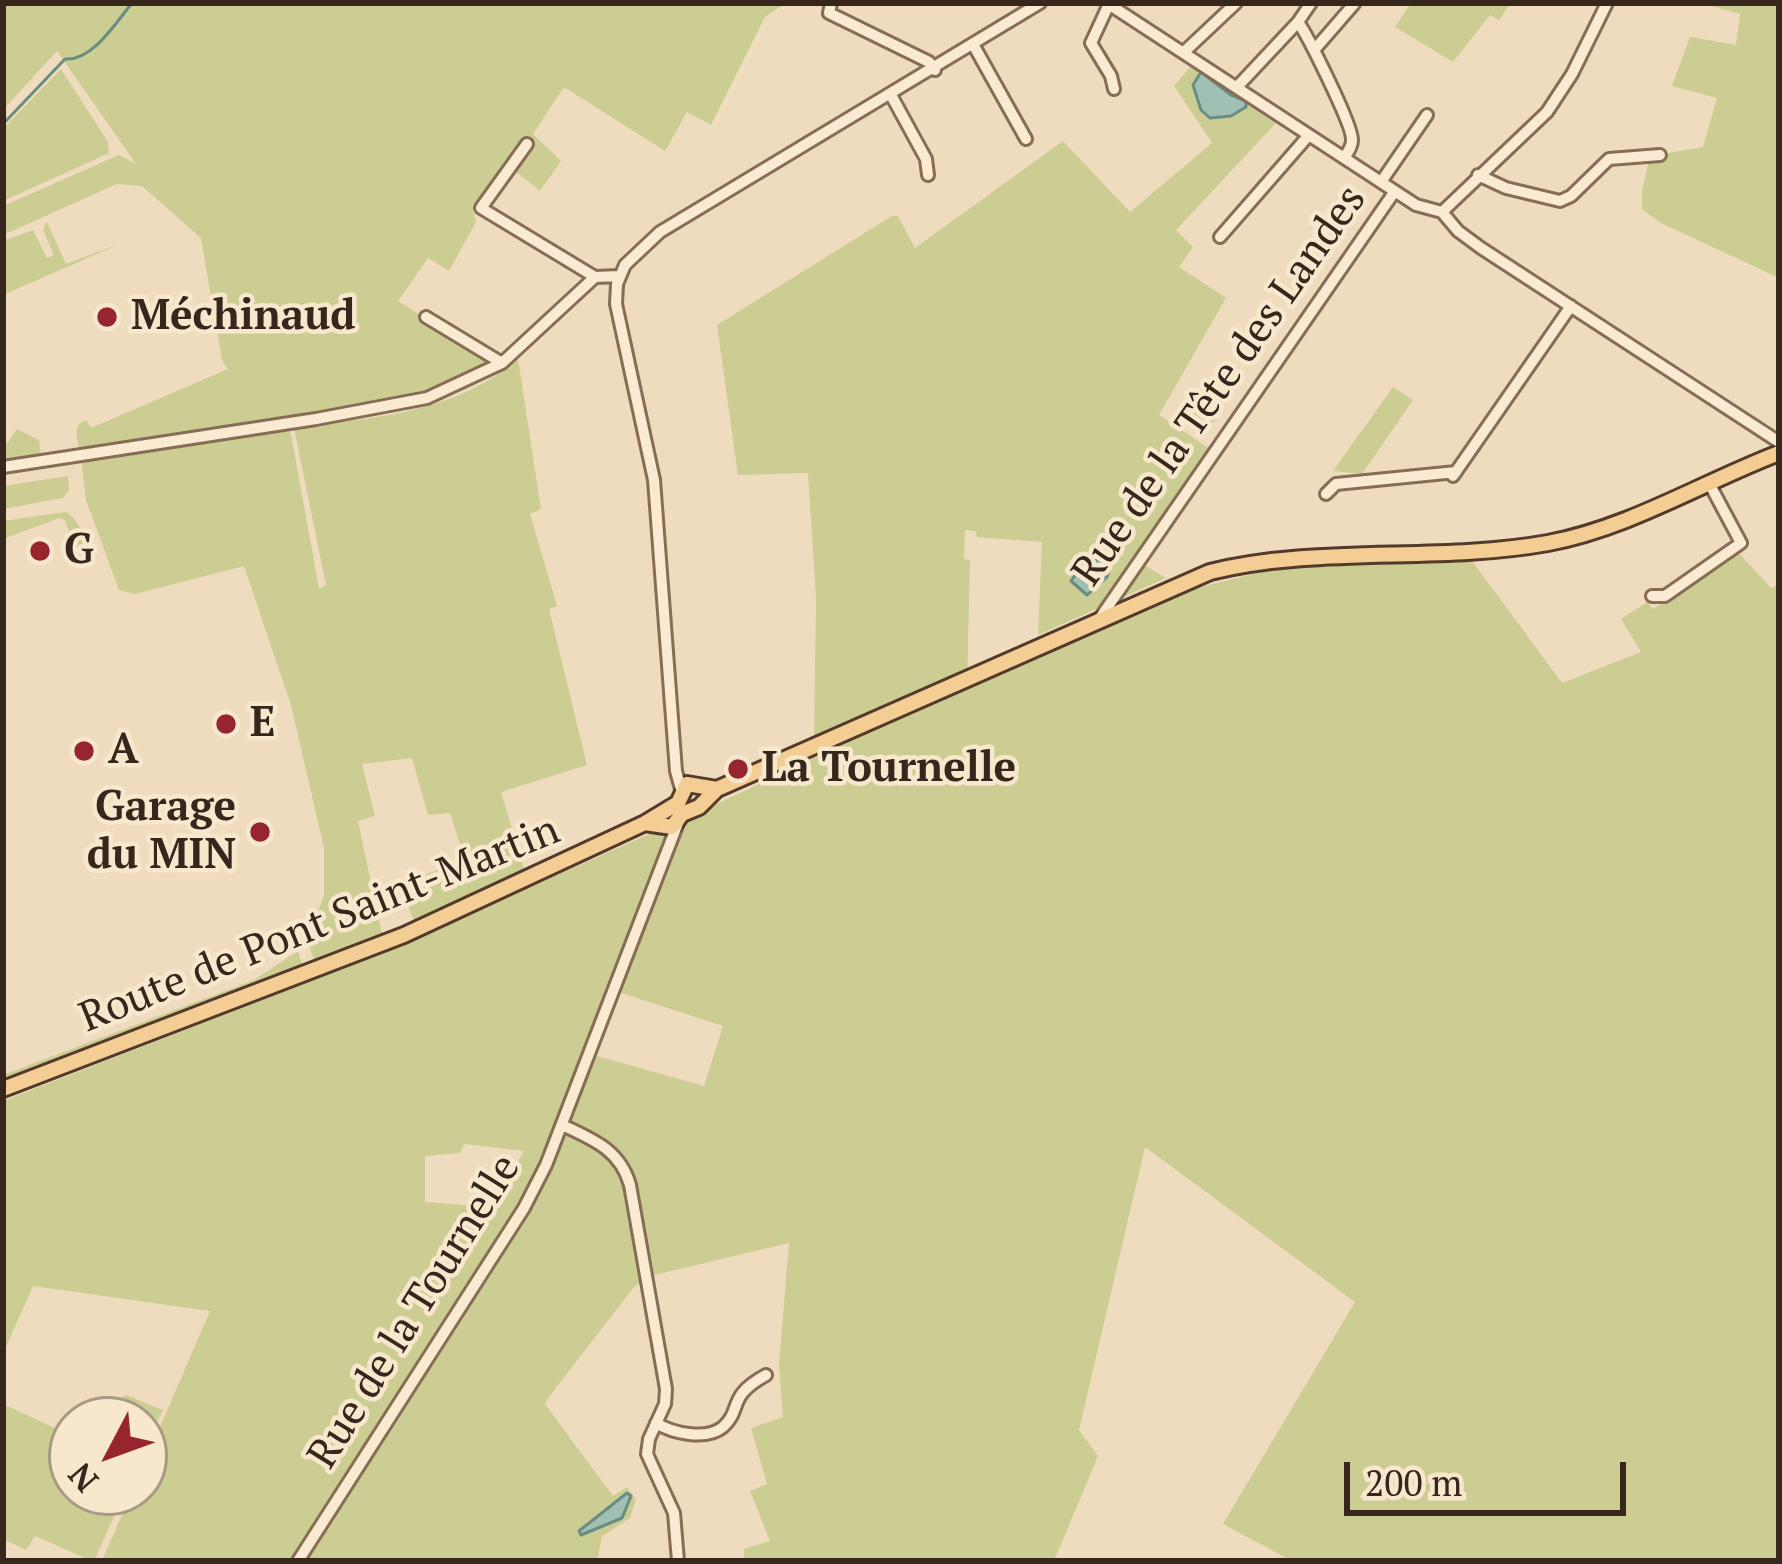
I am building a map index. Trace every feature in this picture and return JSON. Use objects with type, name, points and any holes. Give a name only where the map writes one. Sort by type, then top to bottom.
[{"type":"main road","points":[[662,822],[678,802],[699,790],[993,668],[1180,582],[1237,566],[1518,547],[1566,539],[1774,455]]},
{"type":"main road","points":[[662,822],[682,814],[699,790]]},
{"type":"main road","name":"Route de Pont Saint-Martin","points":[[3,1089],[404,935],[662,822]]},
{"type":"street","points":[[831,3],[829,13],[928,62],[935,70]]},
{"type":"street","points":[[699,790],[676,760],[654,480],[617,319],[619,277],[637,250],[660,232],[1040,3]]},
{"type":"street","points":[[1184,52],[1236,3]]},
{"type":"street","points":[[1442,212],[1547,112],[1607,3]]},
{"type":"street","points":[[1114,89],[1091,40],[1108,4],[1416,205],[1442,212],[1458,231],[1779,442]]},
{"type":"street","points":[[1315,49],[1354,4]]},
{"type":"street","points":[[1237,87],[1303,10]]},
{"type":"street","points":[[1303,10],[1320,69],[1352,134],[1345,158]]},
{"type":"street","points":[[974,46],[1026,139]]},
{"type":"street","points":[[891,95],[926,159],[928,175]]},
{"type":"street","points":[[1381,182],[1427,116]]},
{"type":"street","points":[[1220,237],[1310,135]]},
{"type":"street","points":[[527,144],[481,208],[595,277],[619,277]]},
{"type":"street","points":[[1478,175],[1560,202],[1609,159],[1660,155]]},
{"type":"street","name":"Rue de la Tête des Landes","points":[[1100,619],[1395,191]]},
{"type":"street","points":[[3,467],[404,404],[458,386],[502,363],[595,277]]},
{"type":"street","points":[[1326,494],[1336,484],[1455,474],[1571,306]]},
{"type":"street","points":[[427,316],[502,363]]},
{"type":"street","points":[[1755,425],[1774,455]]},
{"type":"street","points":[[1652,596],[1665,596],[1742,543],[1709,483]]},
{"type":"street","name":"Rue de la Tournelle","points":[[298,1561],[524,1208],[562,1125],[666,853],[662,822]]},
{"type":"street","points":[[562,1125],[596,1141],[625,1167],[666,1389],[647,1454],[674,1513],[678,1561]]},
{"type":"street","points":[[656,1423],[668,1431],[688,1434],[716,1431],[725,1425],[744,1387],[766,1375]]},
{"type":"green space","points":[[3,3],[786,3],[765,17],[711,125],[687,112],[665,151],[564,87],[533,134],[561,161],[540,191],[504,162],[473,210],[476,222],[449,271],[428,258],[398,301],[494,362],[426,394],[79,449],[77,428],[82,422],[86,420],[91,428],[228,369],[222,360],[201,238],[142,186],[117,184],[3,235],[3,206],[119,155],[136,164],[57,51],[3,110]]},
{"type":"green space","points":[[1411,3],[1511,3],[1499,20],[1490,15],[1453,62],[1395,27]]},
{"type":"green space","points":[[1701,3],[1779,3],[1779,278],[1659,222],[1642,209],[1650,156],[1703,147],[1717,98],[1672,86],[1690,37],[1736,45],[1740,14]]},
{"type":"green space","points":[[1192,65],[1276,123],[1176,230],[1193,247],[1179,267],[1226,298],[1159,415],[1219,455],[1144,565],[1166,578],[1038,635],[1042,542],[977,537],[976,531],[965,530],[964,559],[970,560],[967,687],[1184,591],[1277,568],[1472,561],[1562,683],[1641,652],[1621,619],[1647,602],[1653,609],[1738,552],[1771,588],[1779,584],[1779,1561],[1292,1561],[1223,1524],[1355,1302],[1145,1147],[1079,1430],[1098,1456],[1054,1561],[744,1561],[744,1549],[770,1541],[750,1491],[767,1484],[751,1428],[783,1417],[779,1364],[789,1243],[650,1276],[634,1287],[548,1398],[545,1404],[613,1496],[627,1487],[636,1499],[630,1518],[602,1536],[597,1561],[102,1561],[122,1516],[168,1516],[168,1408],[210,1311],[33,1286],[3,1354],[3,1101],[385,952],[899,718],[898,699],[814,738],[816,598],[808,473],[738,475],[717,325],[892,216],[898,216],[915,248],[1063,141],[1130,212],[1212,143],[1174,86]],"holes":[[[609,989],[723,1026],[704,1086],[586,1053]],[[464,1144],[524,1151],[493,1207],[425,1202],[425,1156],[460,1153]]]},
{"type":"green space","points":[[61,69],[108,142],[109,153],[3,201],[3,129]]},
{"type":"green space","points":[[47,222],[66,264],[124,242],[3,295],[3,241],[33,230],[47,258],[54,255],[43,230]]},
{"type":"green space","points":[[518,359],[541,509],[530,514],[557,606],[549,609],[587,765],[501,792],[524,869],[415,923],[399,884],[465,860],[450,813],[428,815],[412,758],[362,764],[375,816],[358,821],[382,935],[388,935],[315,963],[307,938],[324,896],[324,848],[291,705],[244,566],[135,594],[119,590],[86,500],[81,458],[285,426],[291,434],[319,589],[326,585],[294,428],[383,416],[440,402],[494,377]]},
{"type":"green space","points":[[1393,387],[1413,400],[1362,474],[1333,471]]},
{"type":"green space","points":[[1200,397],[1221,413],[1202,436],[1182,421]]},
{"type":"green space","points":[[17,429],[39,440],[41,455],[3,463],[3,449]]},
{"type":"green space","points":[[68,476],[69,490],[63,498],[3,509],[3,486]]},
{"type":"green space","points":[[66,512],[83,535],[87,564],[79,558],[65,520],[59,518],[3,539],[3,521]]},
{"type":"green space","points":[[298,951],[304,971],[3,1084],[3,1075],[254,980]]},
{"type":"green space","points":[[3,1404],[48,1425],[48,1516],[114,1516],[94,1561],[82,1561],[83,1557],[35,1536],[26,1550],[3,1539]]},
{"type":"shaded area","points":[[1201,72],[1246,101],[1246,107],[1231,116],[1210,118],[1201,110],[1193,85]]},
{"type":"shaded area","points":[[1088,556],[1109,571],[1087,595],[1071,581]]},
{"type":"shaded area","points":[[627,1493],[631,1496],[622,1518],[581,1535],[579,1531]]},
{"type":"waterway","points":[[3,124],[65,59],[84,54],[102,40],[132,3]]},
{"type":"place","name":"Méchinaud","points":[[107,317]]},
{"type":"place","name":"G","points":[[40,551]]},
{"type":"place","name":"E","points":[[226,724]]},
{"type":"place","name":"A","points":[[84,751]]},
{"type":"place","name":"La Tournelle","points":[[738,769]]},
{"type":"place","name":"Garage du MIN","points":[[260,832]]}]
